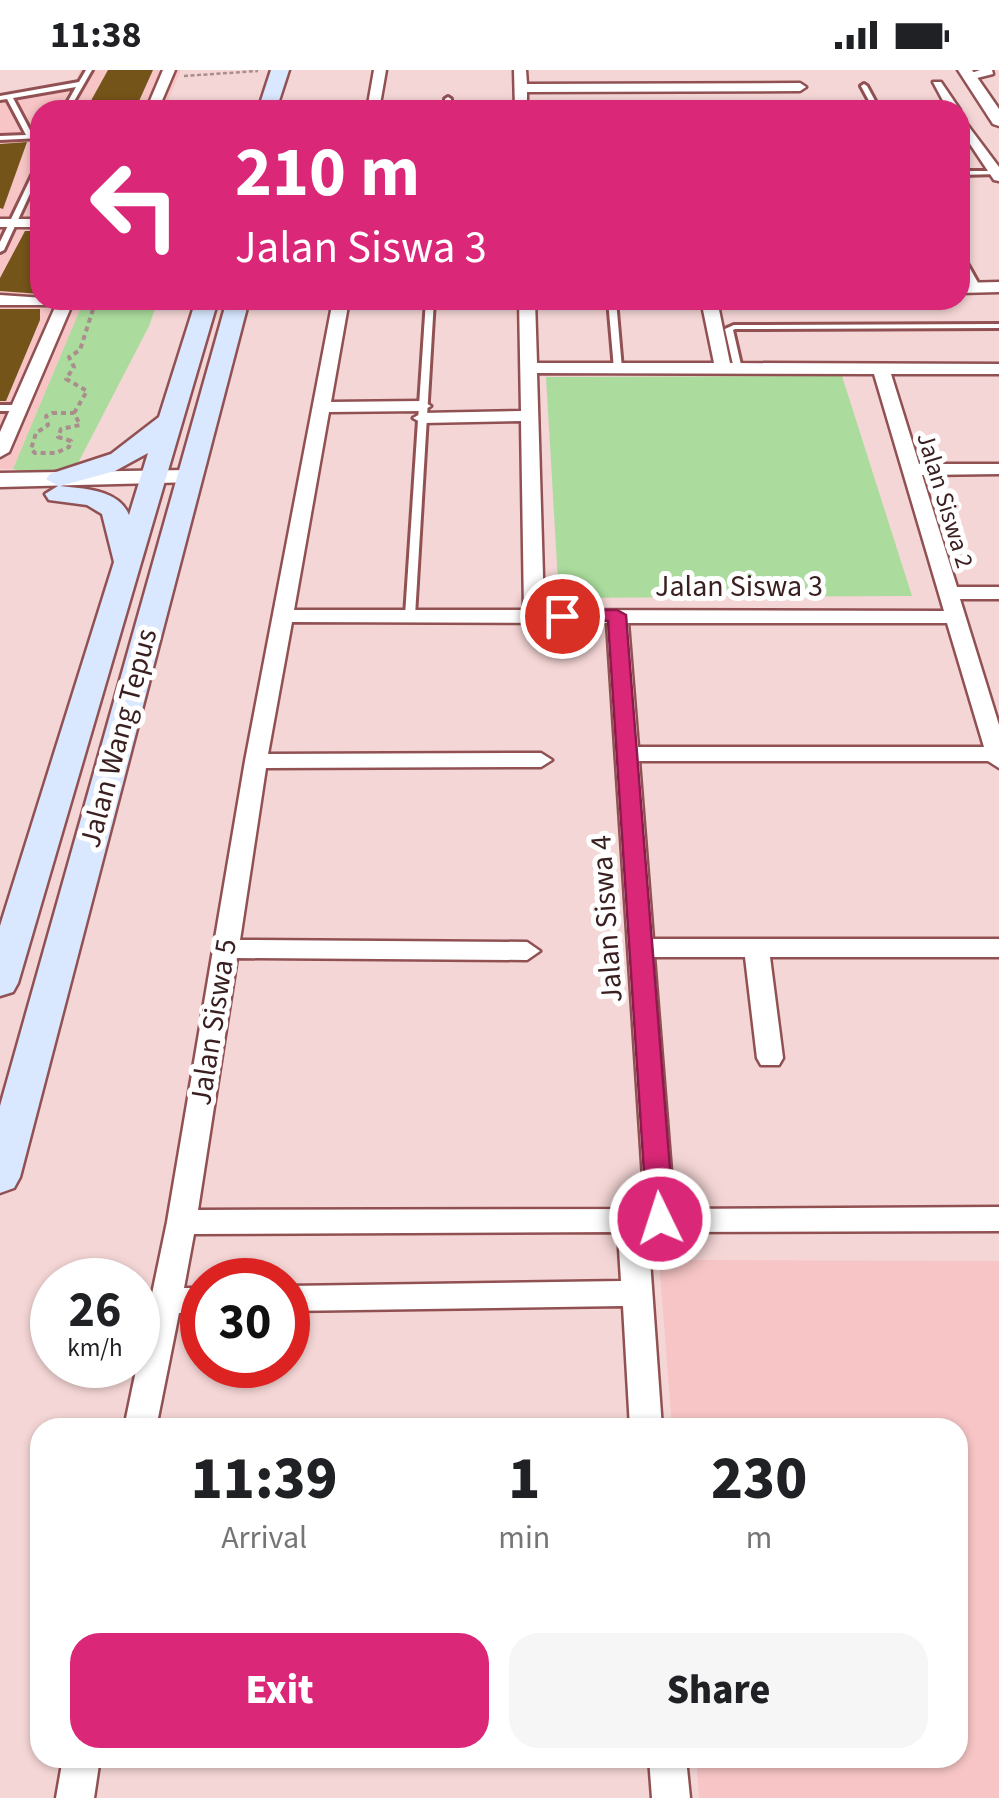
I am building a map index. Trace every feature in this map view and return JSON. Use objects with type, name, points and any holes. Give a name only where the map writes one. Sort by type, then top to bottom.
[{"type":"main road","points":[[270,100],[280,70]]},
{"type":"main road","name":"Jalan Wang Tepus","points":[[0,983],[204,310]]},
{"type":"main road","name":"Jalan Wang Tepus","points":[[0,1177],[235,310]]},
{"type":"main road","points":[[59,487],[130,456],[154,438],[172,417]]},
{"type":"main road","points":[[59,487],[94,498],[114,510],[127,566]]},
{"type":"street","points":[[375,100],[380,70]]},
{"type":"street","points":[[520,70],[521,100]]},
{"type":"street","points":[[520,88],[802,93],[792,70]]},
{"type":"street","points":[[967,73],[987,74],[986,70]]},
{"type":"street","points":[[156,100],[168,73]]},
{"type":"street","points":[[967,73],[997,115]]},
{"type":"street","points":[[937,85],[947,100]]},
{"type":"street","points":[[970,134],[998,175]]},
{"type":"street","points":[[970,288],[999,287]]},
{"type":"street","points":[[0,300],[30,300]]},
{"type":"street","points":[[0,452],[9,408],[61,310]]},
{"type":"street","name":"Jalan Siswa 5","points":[[142,1418],[182,1222],[256,761],[339,310]]},
{"type":"street","points":[[527,310],[534,616]]},
{"type":"street","points":[[712,310],[731,368]]},
{"type":"street","points":[[530,368],[999,369]]},
{"type":"street","name":"Jalan Siswa 2","points":[[881,369],[998,756]]},
{"type":"street","points":[[321,407],[529,416]]},
{"type":"street","points":[[911,470],[999,469]]},
{"type":"street","points":[[0,480],[59,487]]},
{"type":"street","points":[[0,494],[59,487],[186,485]]},
{"type":"street","points":[[948,594],[999,593]]},
{"type":"street","name":"Jalan Siswa 4","points":[[617,615],[641,948],[646,1219],[637,1293],[645,1418]]},
{"type":"street","name":"Jalan Siswa 3","points":[[282,616],[956,618]]},
{"type":"street","points":[[627,754],[998,756]]},
{"type":"street","points":[[256,761],[541,760]]},
{"type":"street","points":[[756,947],[770,1058]]},
{"type":"street","points":[[641,948],[999,948]]},
{"type":"street","points":[[224,949],[527,951]]},
{"type":"street","points":[[182,1222],[999,1219]]},
{"type":"street","points":[[310,1299],[637,1293]]},
{"type":"street","points":[[166,1301],[180,1301]]},
{"type":"street","points":[[75,1798],[80,1768]]},
{"type":"street","points":[[669,1768],[671,1798]]},
{"type":"lane","points":[[71,100],[89,70]]},
{"type":"lane","points":[[0,138],[30,136],[4,97],[80,84]]},
{"type":"lane","points":[[864,86],[872,100]]},
{"type":"lane","points":[[970,174],[998,175]]},
{"type":"lane","points":[[0,250],[7,223],[30,182]]},
{"type":"lane","points":[[410,616],[429,310]]},
{"type":"lane","points":[[613,310],[618,369]]},
{"type":"lane","points":[[731,368],[730,328],[734,327],[999,326]]},
{"type":"path","points":[[168,73],[272,70]]},
{"type":"path","points":[[74,412],[87,391],[66,380],[74,367],[69,357],[80,350],[79,334],[94,310]]},
{"type":"path","points":[[74,412],[80,425],[61,428],[58,437],[71,441],[69,447],[56,453],[35,453],[32,444],[36,432],[48,425],[46,416],[74,412]]},
{"type":"shaded area","points":[[80,70],[181,70],[168,100],[30,100],[30,310],[80,310],[13,469],[0,469],[0,94],[75,82]]},
{"type":"shaded area","points":[[659,1260],[999,1261],[999,1798],[699,1798],[697,1768],[968,1768],[968,1418],[671,1418]]},
{"type":"green space","points":[[80,310],[155,310],[76,467],[32,473],[13,469]]},
{"type":"green space","points":[[842,376],[912,596],[559,598],[546,377]]},
{"type":"building","points":[[108,70],[153,70],[140,100],[91,100]]},
{"type":"building","points":[[27,142],[3,209],[0,208],[0,144]]},
{"type":"building","points":[[25,231],[30,231],[30,293],[0,291],[0,278]]},
{"type":"building","points":[[0,309],[40,310],[40,320],[6,401],[0,401]]},
{"type":"route","points":[[562,616],[617,615],[660,1219]]}]
